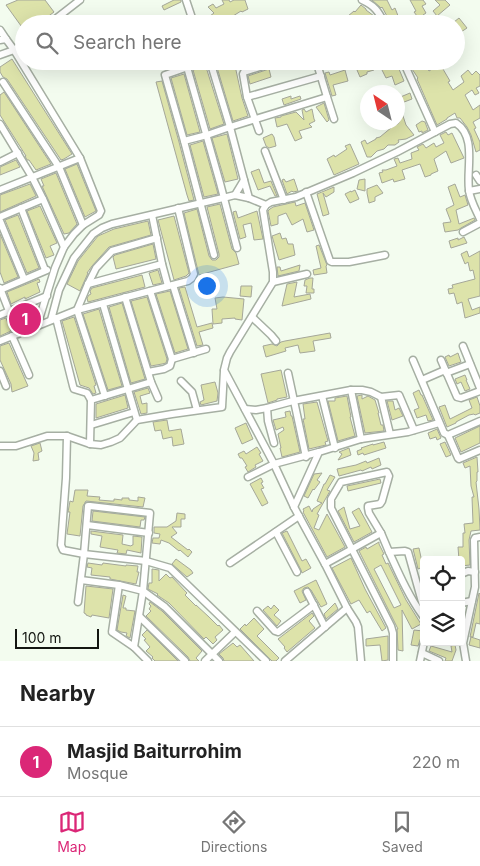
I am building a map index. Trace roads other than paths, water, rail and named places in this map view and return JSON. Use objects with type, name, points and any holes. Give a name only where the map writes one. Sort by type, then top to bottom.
[{"type":"street","points":[[61,15],[80,0]]},
{"type":"street","points":[[186,0],[191,15]]},
{"type":"street","points":[[362,0],[374,6],[380,15]]},
{"type":"street","points":[[0,30],[3,39],[14,50],[0,55]]},
{"type":"street","points":[[26,70],[80,158],[101,211],[99,215],[84,225],[64,247],[55,268],[38,325]]},
{"type":"street","points":[[177,70],[166,73],[165,76],[214,255]]},
{"type":"street","points":[[189,70],[237,248]]},
{"type":"street","points":[[213,70],[249,198]]},
{"type":"street","points":[[251,70],[243,73],[243,78],[247,97],[259,131]]},
{"type":"street","points":[[319,70],[334,119]]},
{"type":"street","points":[[407,70],[435,132]]},
{"type":"street","points":[[247,97],[320,76]]},
{"type":"street","points":[[1,80],[59,167],[84,225]]},
{"type":"street","points":[[184,141],[326,97]]},
{"type":"street","points":[[0,446],[16,446],[48,436],[67,436],[90,444],[101,445],[116,440],[137,420],[222,407],[226,358],[273,282],[272,263],[263,215],[266,205],[271,202],[296,197],[353,173],[454,123],[458,124],[463,130],[468,149],[469,191],[480,221],[463,232]]},
{"type":"street","points":[[0,124],[32,177],[64,247]]},
{"type":"street","points":[[265,151],[284,200]]},
{"type":"street","points":[[1,159],[18,153]]},
{"type":"street","points":[[0,190],[80,158]]},
{"type":"street","points":[[235,195],[244,180]]},
{"type":"street","points":[[469,191],[480,190]]},
{"type":"street","points":[[306,192],[330,261],[349,262],[385,256]]},
{"type":"street","points":[[90,444],[91,400],[87,393],[74,389],[51,320],[59,290],[74,258],[93,234],[112,224],[235,195],[266,205]]},
{"type":"street","points":[[24,279],[0,219],[43,199]]},
{"type":"street","points":[[21,208],[45,270]]},
{"type":"street","points":[[0,341],[78,310],[188,281],[194,274],[178,208]]},
{"type":"street","points":[[152,215],[162,264],[194,353]]},
{"type":"street","points":[[105,396],[78,310],[96,268],[112,251],[157,238]]},
{"type":"street","points":[[88,284],[162,264]]},
{"type":"street","points":[[29,375],[15,335],[10,312],[0,289],[45,270],[55,268]]},
{"type":"street","points":[[273,282],[308,274]]},
{"type":"street","points":[[148,372],[170,366],[172,359],[150,291]]},
{"type":"street","points":[[0,315],[47,296]]},
{"type":"street","points":[[125,297],[151,382],[158,398]]},
{"type":"street","points":[[103,304],[137,420]]},
{"type":"street","points":[[252,317],[276,341]]},
{"type":"street","points":[[441,360],[458,398],[480,389],[463,346]]},
{"type":"street","points":[[172,359],[206,349]]},
{"type":"street","points":[[413,360],[439,424],[444,433],[448,435],[458,458],[480,450]]},
{"type":"street","points":[[422,380],[470,364]]},
{"type":"street","points":[[224,370],[358,627],[361,661]]},
{"type":"street","points":[[0,371],[6,386]]},
{"type":"street","points":[[288,373],[306,457]]},
{"type":"street","points":[[181,380],[192,392],[197,410]]},
{"type":"street","points":[[91,400],[151,382]]},
{"type":"street","points":[[245,408],[256,410],[351,390],[362,390],[381,397],[400,396],[414,430]]},
{"type":"street","points":[[351,390],[361,439]]},
{"type":"street","points":[[322,396],[335,448]]},
{"type":"street","points":[[381,397],[390,434]]},
{"type":"street","points":[[266,408],[274,443]]},
{"type":"street","points":[[91,425],[134,412]]},
{"type":"street","points":[[448,435],[480,421]]},
{"type":"street","points":[[248,478],[274,464],[306,457],[361,439],[439,424]]},
{"type":"street","points":[[67,436],[61,545],[63,550],[146,561],[171,569],[266,661]]},
{"type":"street","points":[[294,507],[319,452]]},
{"type":"street","points":[[393,661],[393,633],[391,626],[330,505],[331,499],[341,482],[387,472],[389,476],[382,502],[368,506],[369,513],[420,610]]},
{"type":"street","points":[[78,602],[87,525],[87,509],[89,506],[147,512],[150,514],[140,617],[134,647]]},
{"type":"street","points":[[230,563],[299,516]]},
{"type":"street","points":[[87,525],[149,533]]},
{"type":"street","points":[[276,532],[297,572]]},
{"type":"street","points":[[325,564],[381,533]]},
{"type":"street","points":[[466,661],[463,643],[472,601],[478,588],[475,572],[474,540],[480,537]]},
{"type":"street","points":[[389,552],[408,552],[420,583]]},
{"type":"street","points":[[465,572],[475,572]]},
{"type":"street","points":[[81,580],[119,584],[143,590],[165,607],[219,661]]},
{"type":"street","points":[[119,584],[112,632],[134,647],[148,661]]},
{"type":"street","points":[[307,592],[325,627]]},
{"type":"street","points":[[465,602],[472,601]]},
{"type":"street","points":[[256,611],[278,632],[314,605]]},
{"type":"street","points":[[285,661],[347,608]]},
{"type":"street","points":[[140,617],[185,661]]},
{"type":"street","points":[[204,661],[234,632]]},
{"type":"street","points":[[420,661],[423,646]]},
{"type":"street","points":[[422,653],[440,661]]},
{"type":"place","name":"Masjid Baiturrohim","points":[[25,319]]}]
